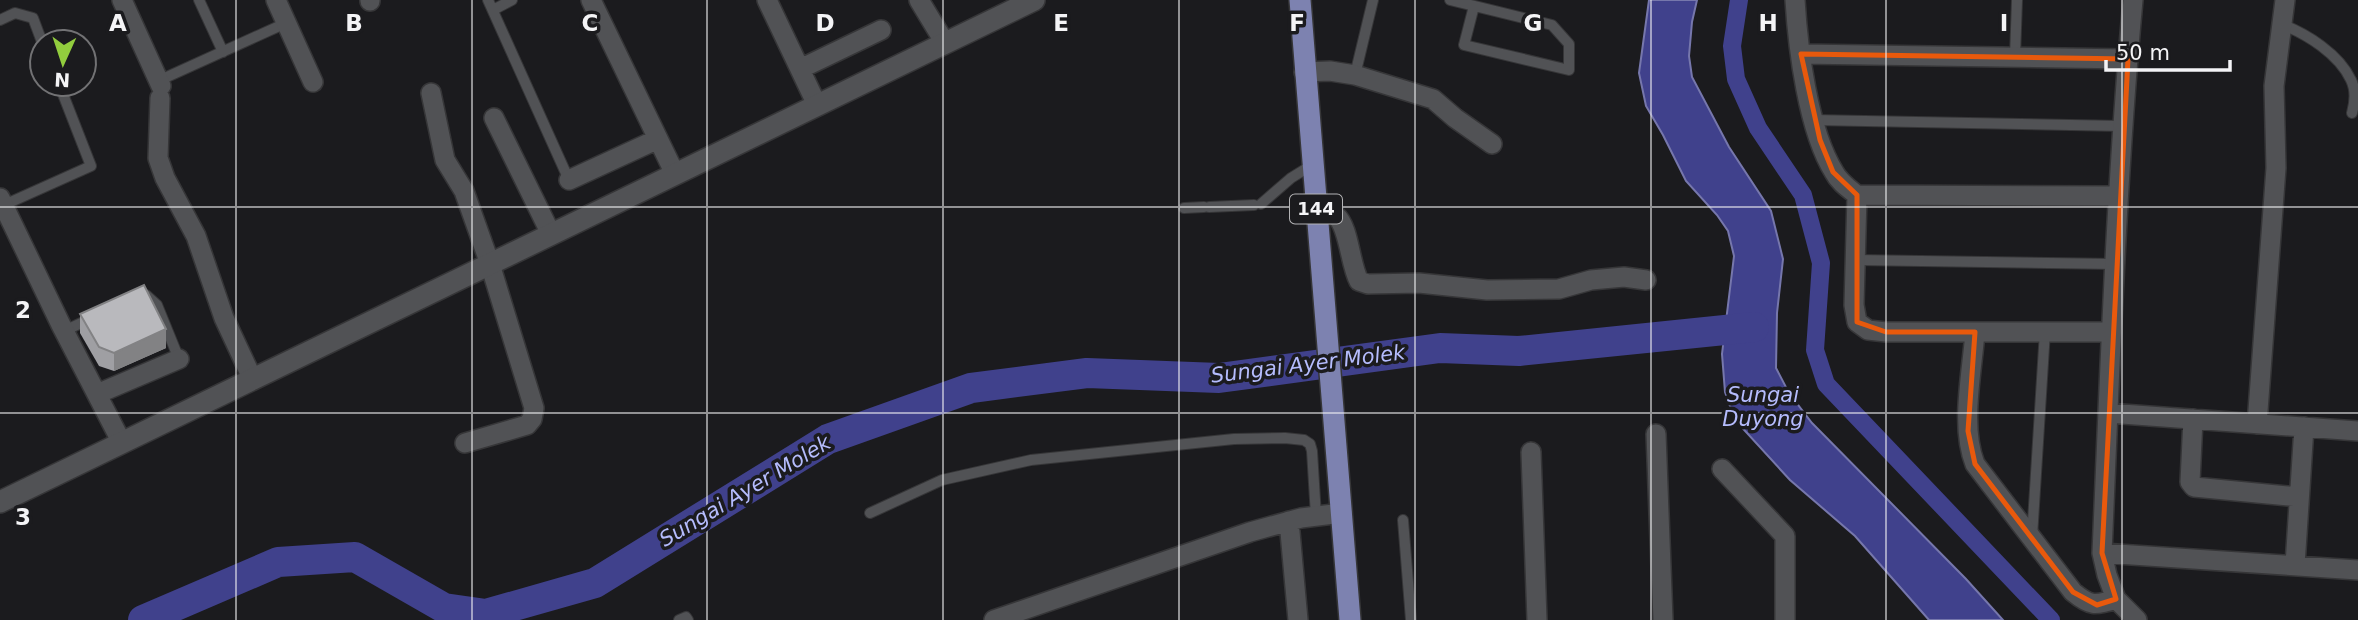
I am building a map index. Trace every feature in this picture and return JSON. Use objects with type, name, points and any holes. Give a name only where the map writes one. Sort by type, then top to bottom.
[{"type":"main road","points":[[0,502],[1032,0]]},
{"type":"main road","name":"144","points":[[1301,0],[1304,72],[1350,620]]},
{"type":"street","points":[[122,0],[160,88],[158,158],[164,177],[196,236],[224,318],[253,380]]},
{"type":"street","points":[[276,0],[313,82]]},
{"type":"street","points":[[591,0],[675,174]]},
{"type":"street","points":[[919,0],[945,43]]},
{"type":"street","points":[[1795,0],[1813,120],[1833,172],[1857,195],[2118,196]]},
{"type":"street","points":[[2133,0],[2122,126],[2110,332],[2102,553],[2116,599],[2137,620]]},
{"type":"street","points":[[2257,424],[2276,168],[2274,86],[2286,0]]},
{"type":"street","points":[[772,2],[817,105]]},
{"type":"street","points":[[800,69],[881,30]]},
{"type":"street","points":[[1801,54],[2127,59]]},
{"type":"street","points":[[1304,72],[1330,71],[1355,75],[1433,99],[1492,144]]},
{"type":"street","points":[[431,93],[444,160],[464,191],[490,264],[534,408],[532,419],[527,425],[465,443]]},
{"type":"street","points":[[494,118],[551,234]]},
{"type":"street","points":[[569,180],[658,139]]},
{"type":"street","points":[[1857,195],[1854,305],[1857,322],[1868,330],[2110,332]]},
{"type":"street","points":[[2,202],[122,443]]},
{"type":"street","points":[[1316,206],[1339,218],[1345,230],[1353,270],[1359,281],[1368,284],[1419,283],[1487,290],[1559,289],[1591,280],[1625,277],[1647,280]]},
{"type":"street","points":[[1975,332],[1968,431],[1975,464],[2073,592],[2084,601],[2097,605],[2116,599]]},
{"type":"street","points":[[97,394],[178,359]]},
{"type":"street","points":[[2108,413],[2304,427],[2358,425]]},
{"type":"street","points":[[2193,419],[2190,482],[2194,487],[2201,490],[2300,497]]},
{"type":"street","points":[[2295,565],[2304,427]]},
{"type":"street","points":[[1656,434],[1663,620]]},
{"type":"street","points":[[1531,452],[1537,620]]},
{"type":"street","points":[[1722,469],[1785,536],[1784,620]]},
{"type":"street","points":[[994,620],[1250,532],[1289,521],[1342,513]]},
{"type":"street","points":[[1289,521],[1298,620]]},
{"type":"street","points":[[2102,553],[2358,570]]},
{"type":"lane","points":[[199,0],[223,52]]},
{"type":"lane","points":[[488,0],[569,180]]},
{"type":"lane","points":[[493,10],[512,0]]},
{"type":"lane","points":[[1355,75],[1373,0]]},
{"type":"lane","points":[[1450,0],[1552,25],[1569,44],[1569,70],[1464,45],[1474,6]]},
{"type":"lane","points":[[2015,57],[2017,0]]},
{"type":"lane","points":[[0,20],[15,13],[33,18],[37,28]]},
{"type":"lane","points":[[160,88],[223,52],[286,23]]},
{"type":"lane","points":[[2281,24],[2297,30],[2343,67],[2352,81],[2355,99],[2353,113]]},
{"type":"lane","points":[[2,202],[91,166],[64,98]]},
{"type":"lane","points":[[1813,120],[2122,126]]},
{"type":"lane","points":[[1184,208],[1258,204],[1312,165]]},
{"type":"lane","points":[[1856,260],[2115,264]]},
{"type":"lane","points":[[134,300],[146,295],[157,305],[178,359]]},
{"type":"lane","points":[[64,331],[99,315]]},
{"type":"lane","points":[[2032,540],[2045,331]]},
{"type":"lane","points":[[870,513],[942,480],[1031,460],[1234,439],[1300,439],[1310,444],[1312,452],[1316,516]]},
{"type":"lane","points":[[1403,520],[1412,620]]},
{"type":"lane","points":[[679,620],[686,617],[688,620]]},
{"type":"highlighted area","points":[[1801,54],[2128,59],[2102,553],[2116,599],[2097,605],[2073,592],[1975,464],[1968,431],[1975,332],[1886,332],[1857,322],[1857,195],[1833,172],[1820,140]]},
{"type":"water","name":"Sungai Duyong","points":[[1649,0],[1697,0],[1689,56],[1692,77],[1729,147],[1771,211],[1783,259],[1777,313],[1776,368],[1789,393],[1812,423],[2003,620],[1929,620],[1855,536],[1790,480],[1735,420],[1725,392],[1722,354],[1734,256],[1728,231],[1686,181],[1646,106],[1639,73]]},
{"type":"building","points":[[144,285],[166,329],[114,353],[99,347],[80,314]]},
{"type":"waterway","points":[[1739,0],[1732,46],[1736,79],[1758,128],[1803,195],[1821,263],[1815,350],[1826,384],[2051,620]]},
{"type":"waterway","name":"Sungai Ayer Molek","points":[[143,620],[278,562],[355,557],[444,608],[486,614],[595,583],[828,439],[971,388],[1087,373],[1219,378],[1440,348],[1519,351],[1754,327]]}]
